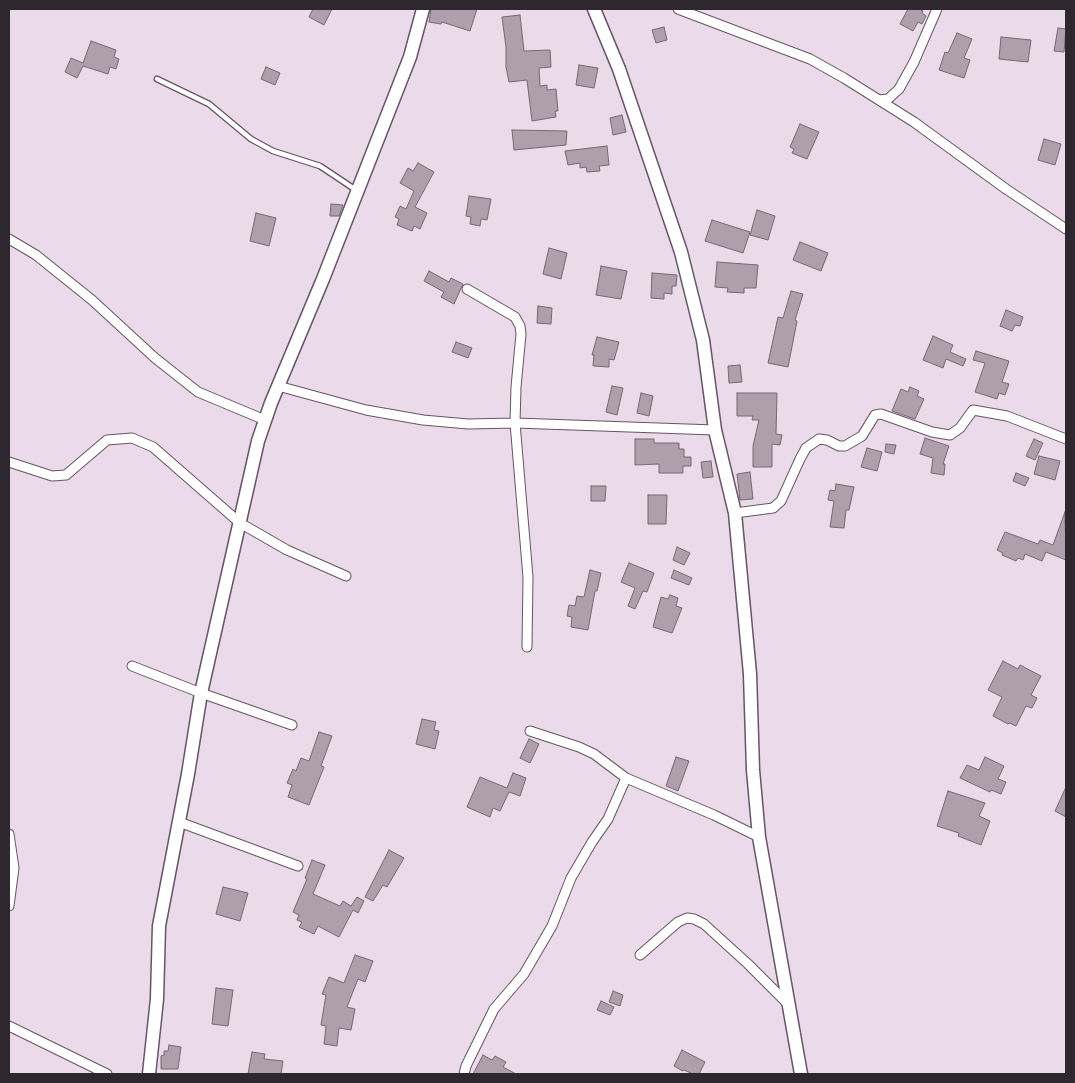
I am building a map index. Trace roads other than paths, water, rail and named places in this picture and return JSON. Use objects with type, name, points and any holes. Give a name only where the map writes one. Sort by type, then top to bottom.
[{"type":"street","points":[[149,1074],[157,999],[159,926],[201,693],[258,441],[278,386],[323,279],[410,57],[423,9]]},
{"type":"street","points":[[594,9],[619,69],[681,252],[703,340],[715,430],[735,513],[750,674],[753,770],[760,837],[801,1074]]},
{"type":"street","points":[[678,9],[810,59],[914,122],[1006,189],[1066,229]]},
{"type":"street","points":[[879,100],[888,98],[899,89],[914,62],[937,9]]},
{"type":"street","points":[[9,239],[36,255],[92,300],[155,358],[198,392],[265,420]]},
{"type":"street","points":[[467,289],[515,316],[522,334],[516,387],[515,423],[528,577],[527,647]]},
{"type":"street","points":[[278,386],[366,410],[423,420],[468,424],[515,423],[715,430]]},
{"type":"street","points":[[735,513],[774,508],[781,501],[806,448],[820,439],[827,440],[838,446],[845,446],[862,436],[875,415],[881,414],[932,432],[950,435],[960,428],[973,410],[1007,416],[1066,439]]},
{"type":"street","points":[[9,462],[52,476],[66,474],[107,440],[132,438],[153,447],[240,523],[287,550],[346,576]]},
{"type":"street","points":[[132,666],[292,725]]},
{"type":"street","points":[[530,732],[579,747],[594,754],[626,778],[714,815],[760,837]]},
{"type":"street","points":[[464,1074],[466,1066],[494,1009],[524,974],[552,926],[571,878],[608,819],[626,778]]},
{"type":"street","points":[[179,822],[298,866]]},
{"type":"street","points":[[9,834],[14,868],[9,906]]},
{"type":"street","points":[[640,955],[678,922],[687,918],[694,919],[704,924],[788,1004]]},
{"type":"street","points":[[9,1026],[107,1074]]},
{"type":"lane","points":[[157,78],[209,104],[258,143],[272,151],[320,166],[358,190]]}]
